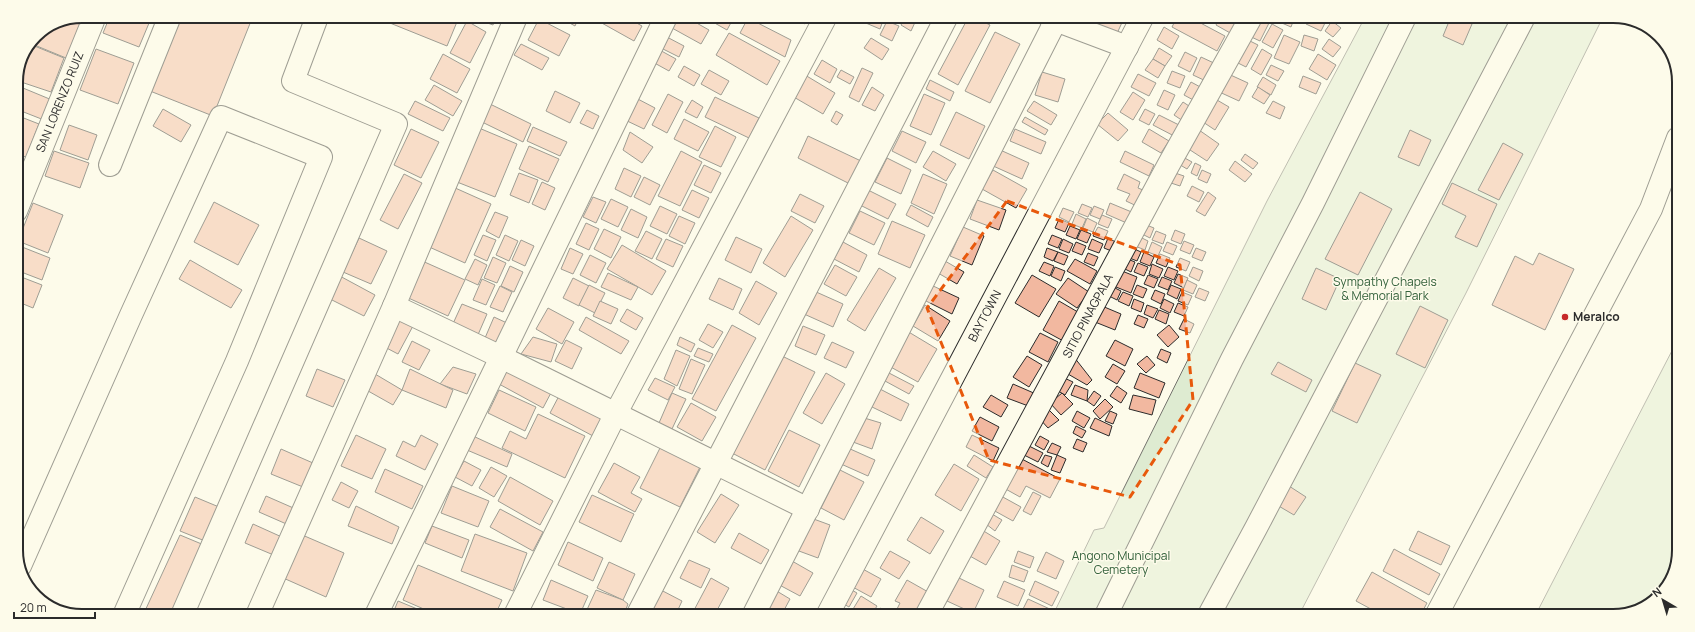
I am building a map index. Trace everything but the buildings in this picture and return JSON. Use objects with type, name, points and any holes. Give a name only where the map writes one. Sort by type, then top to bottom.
[{"type":"street","name":"SAN LORENZO RUIZ","points":[[23,194],[92,23]]},
{"type":"street","points":[[110,165],[167,23]]},
{"type":"street","points":[[185,609],[396,124],[293,81],[314,23]]},
{"type":"street","points":[[260,609],[394,306],[513,23]]},
{"type":"street","points":[[379,609],[663,23]]},
{"type":"street","points":[[518,609],[616,413],[822,23]]},
{"type":"street","points":[[641,609],[943,23]]},
{"type":"street","points":[[757,609],[1051,23]]},
{"type":"street","points":[[1064,23],[1127,47]]},
{"type":"street","name":"BAYTOWN","points":[[831,609],[1139,23]]},
{"type":"street","name":"SITIO PINAGPALA","points":[[930,609],[1166,171],[1248,23]]},
{"type":"street","points":[[1109,609],[1232,359],[1313,203],[1402,23]]},
{"type":"street","points":[[1212,609],[1521,23]]},
{"type":"street","points":[[24,558],[127,322],[221,117],[321,157],[237,361],[128,609]]},
{"type":"street","points":[[1440,609],[1651,209],[1672,154]]},
{"type":"street","points":[[394,306],[616,413],[808,509]]},
{"type":"highlighted area","points":[[1007,201],[1180,265],[1193,400],[1130,497],[989,460],[927,308]]},
{"type":"green space","name":"Sympathy Chapels & Memorial Park","points":[[1362,23],[1600,23],[1466,293],[1302,609],[1056,609],[1094,530],[1104,528],[1267,201]]},
{"type":"green space","points":[[1672,351],[1672,550],[1669,569],[1664,580],[1643,580],[1643,601],[1629,607],[1613,609],[1539,609]]},
{"type":"place","name":"Meralco","points":[[1565,317]]},
{"type":"park label","name":"Angono Municipal Cemetery","points":[[1121,563]]}]
